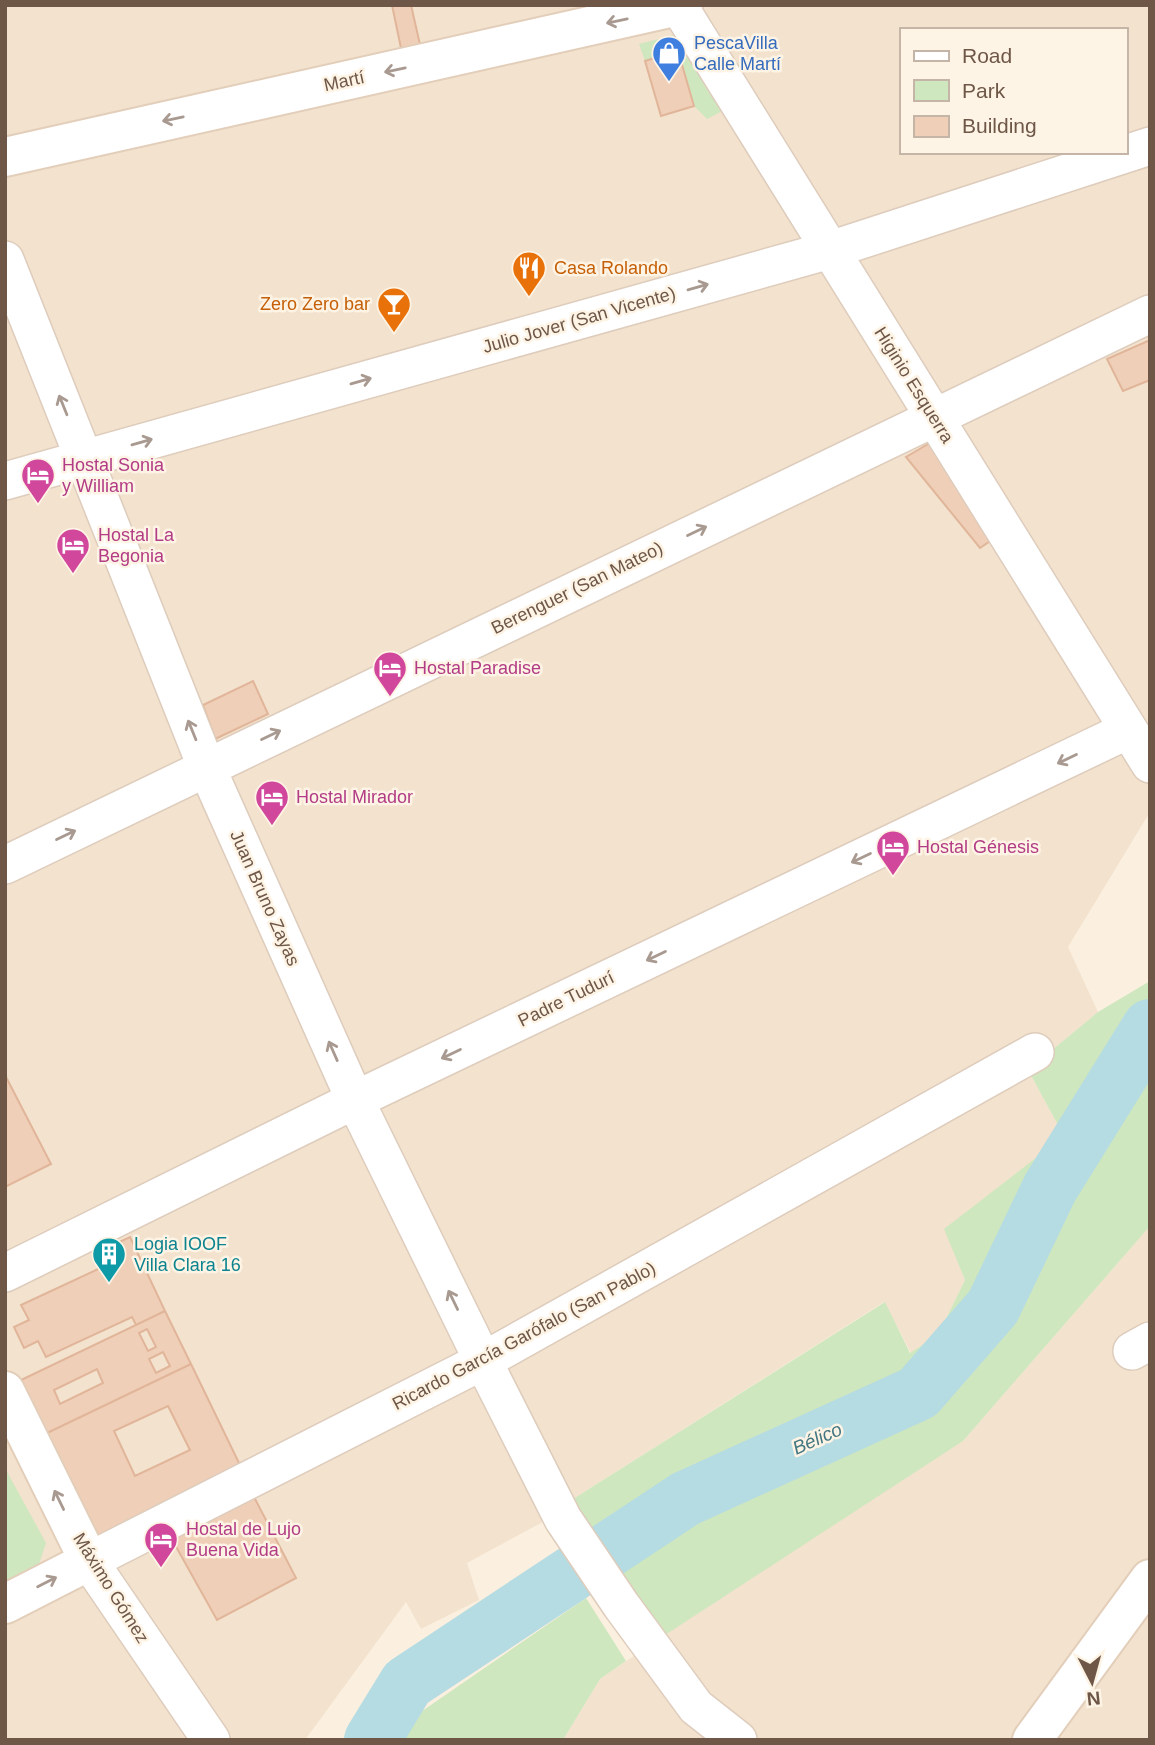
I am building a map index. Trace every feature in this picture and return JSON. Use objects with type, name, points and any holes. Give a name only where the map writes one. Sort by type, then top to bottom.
[{"type":"street","name":"Martí","points":[[5,156],[680,6]]},
{"type":"street","name":"Higinio Esquerra","points":[[680,6],[1150,764]]},
{"type":"street","name":"Julio Jover (San Vicente)","points":[[1127,153],[1150,146]]},
{"type":"street","name":"Julio Jover (San Vicente)","points":[[5,481],[830,250],[1125,154]]},
{"type":"street","name":"Juan Bruno Zayas","points":[[5,260],[206,766],[355,1100],[483,1361],[564,1519],[621,1605],[696,1707],[738,1740]]},
{"type":"street","name":"Berenguer (San Mateo)","points":[[5,865],[1150,314]]},
{"type":"street","name":"Padre Tudurí","points":[[5,1273],[355,1100],[1128,730]]},
{"type":"street","name":"Ricardo García Garófalo (San Pablo)","points":[[5,1604],[483,1361],[1035,1052]]},
{"type":"street","name":"Máximo Gómez","points":[[5,1391],[89,1561],[211,1740]]},
{"type":"street","points":[[1032,1740],[1150,1580]]},
{"type":"shaded area","points":[[5,5],[1150,5],[1150,812],[1068,947],[1098,1012],[1028,1070],[1064,1136],[945,1229],[965,1280],[938,1335],[911,1353],[884,1302],[573,1499],[541,1523],[467,1563],[479,1600],[421,1629],[406,1602],[305,1740],[5,1740]]},
{"type":"shaded area","points":[[1150,1226],[1150,1740],[563,1740],[600,1679],[759,1571],[963,1441]]},
{"type":"green space","points":[[682,33],[728,108],[707,119],[694,106],[678,52],[645,61],[639,44]]},
{"type":"green space","points":[[1150,981],[1150,1226],[963,1441],[662,1637],[573,1499],[885,1302],[910,1353],[938,1335],[965,1280],[944,1229],[1064,1136],[1028,1070],[1098,1012]]},
{"type":"green space","points":[[5,1468],[46,1543],[37,1570],[5,1587]]},
{"type":"green space","points":[[586,1598],[626,1661],[600,1679],[563,1740],[380,1740]]},
{"type":"building","points":[[392,5],[411,5],[421,49],[402,53]]},
{"type":"building","name":"PescaVilla Calle Martí","points":[[678,51],[694,106],[661,116],[645,61]]},
{"type":"building","points":[[1150,340],[1150,380],[1123,391],[1107,359]]},
{"type":"building","points":[[935,440],[999,535],[980,548],[906,457]]},
{"type":"building","points":[[253,681],[268,714],[215,739],[203,705]]},
{"type":"building","points":[[5,1075],[51,1164],[5,1187]]},
{"type":"building","name":"Logia IOOF Villa Clara 16","points":[[130,1237],[165,1311],[136,1325],[132,1317],[46,1357],[38,1341],[24,1348],[14,1327],[29,1320],[21,1305],[109,1264],[102,1250]]},
{"type":"building","points":[[165,1311],[191,1364],[45,1434],[19,1381]],"holes":[[[147,1329],[156,1347],[148,1351],[139,1333]],[[163,1352],[170,1366],[156,1373],[149,1359]],[[97,1369],[103,1383],[60,1404],[54,1390]]]},
{"type":"building","points":[[191,1364],[240,1465],[96,1537],[45,1434]],"holes":[[[168,1406],[190,1450],[135,1476],[114,1431]]]},
{"type":"building","points":[[252,1493],[296,1578],[217,1620],[170,1536]]},
{"type":"waterway","name":"Bélico","points":[[372,1740],[407,1683],[685,1499],[918,1393],[993,1307],[1050,1188],[1150,1027]]},
{"type":"place","name":"PescaVilla Calle Martí","points":[[669,83]]},
{"type":"place","name":"Casa Rolando","points":[[529,298]]},
{"type":"place","name":"Zero Zero bar","points":[[394,334]]},
{"type":"place","name":"Hostal Sonia y William","points":[[38,505]]},
{"type":"place","name":"Hostal La Begonia","points":[[73,575]]},
{"type":"place","name":"Hostal Paradise","points":[[390,698]]},
{"type":"place","name":"Hostal Mirador","points":[[272,827]]},
{"type":"place","name":"Hostal Génesis","points":[[893,877]]},
{"type":"place","name":"Logia IOOF Villa Clara 16","points":[[109,1284]]},
{"type":"place","name":"Hostal de Lujo Buena Vida","points":[[161,1569]]}]
